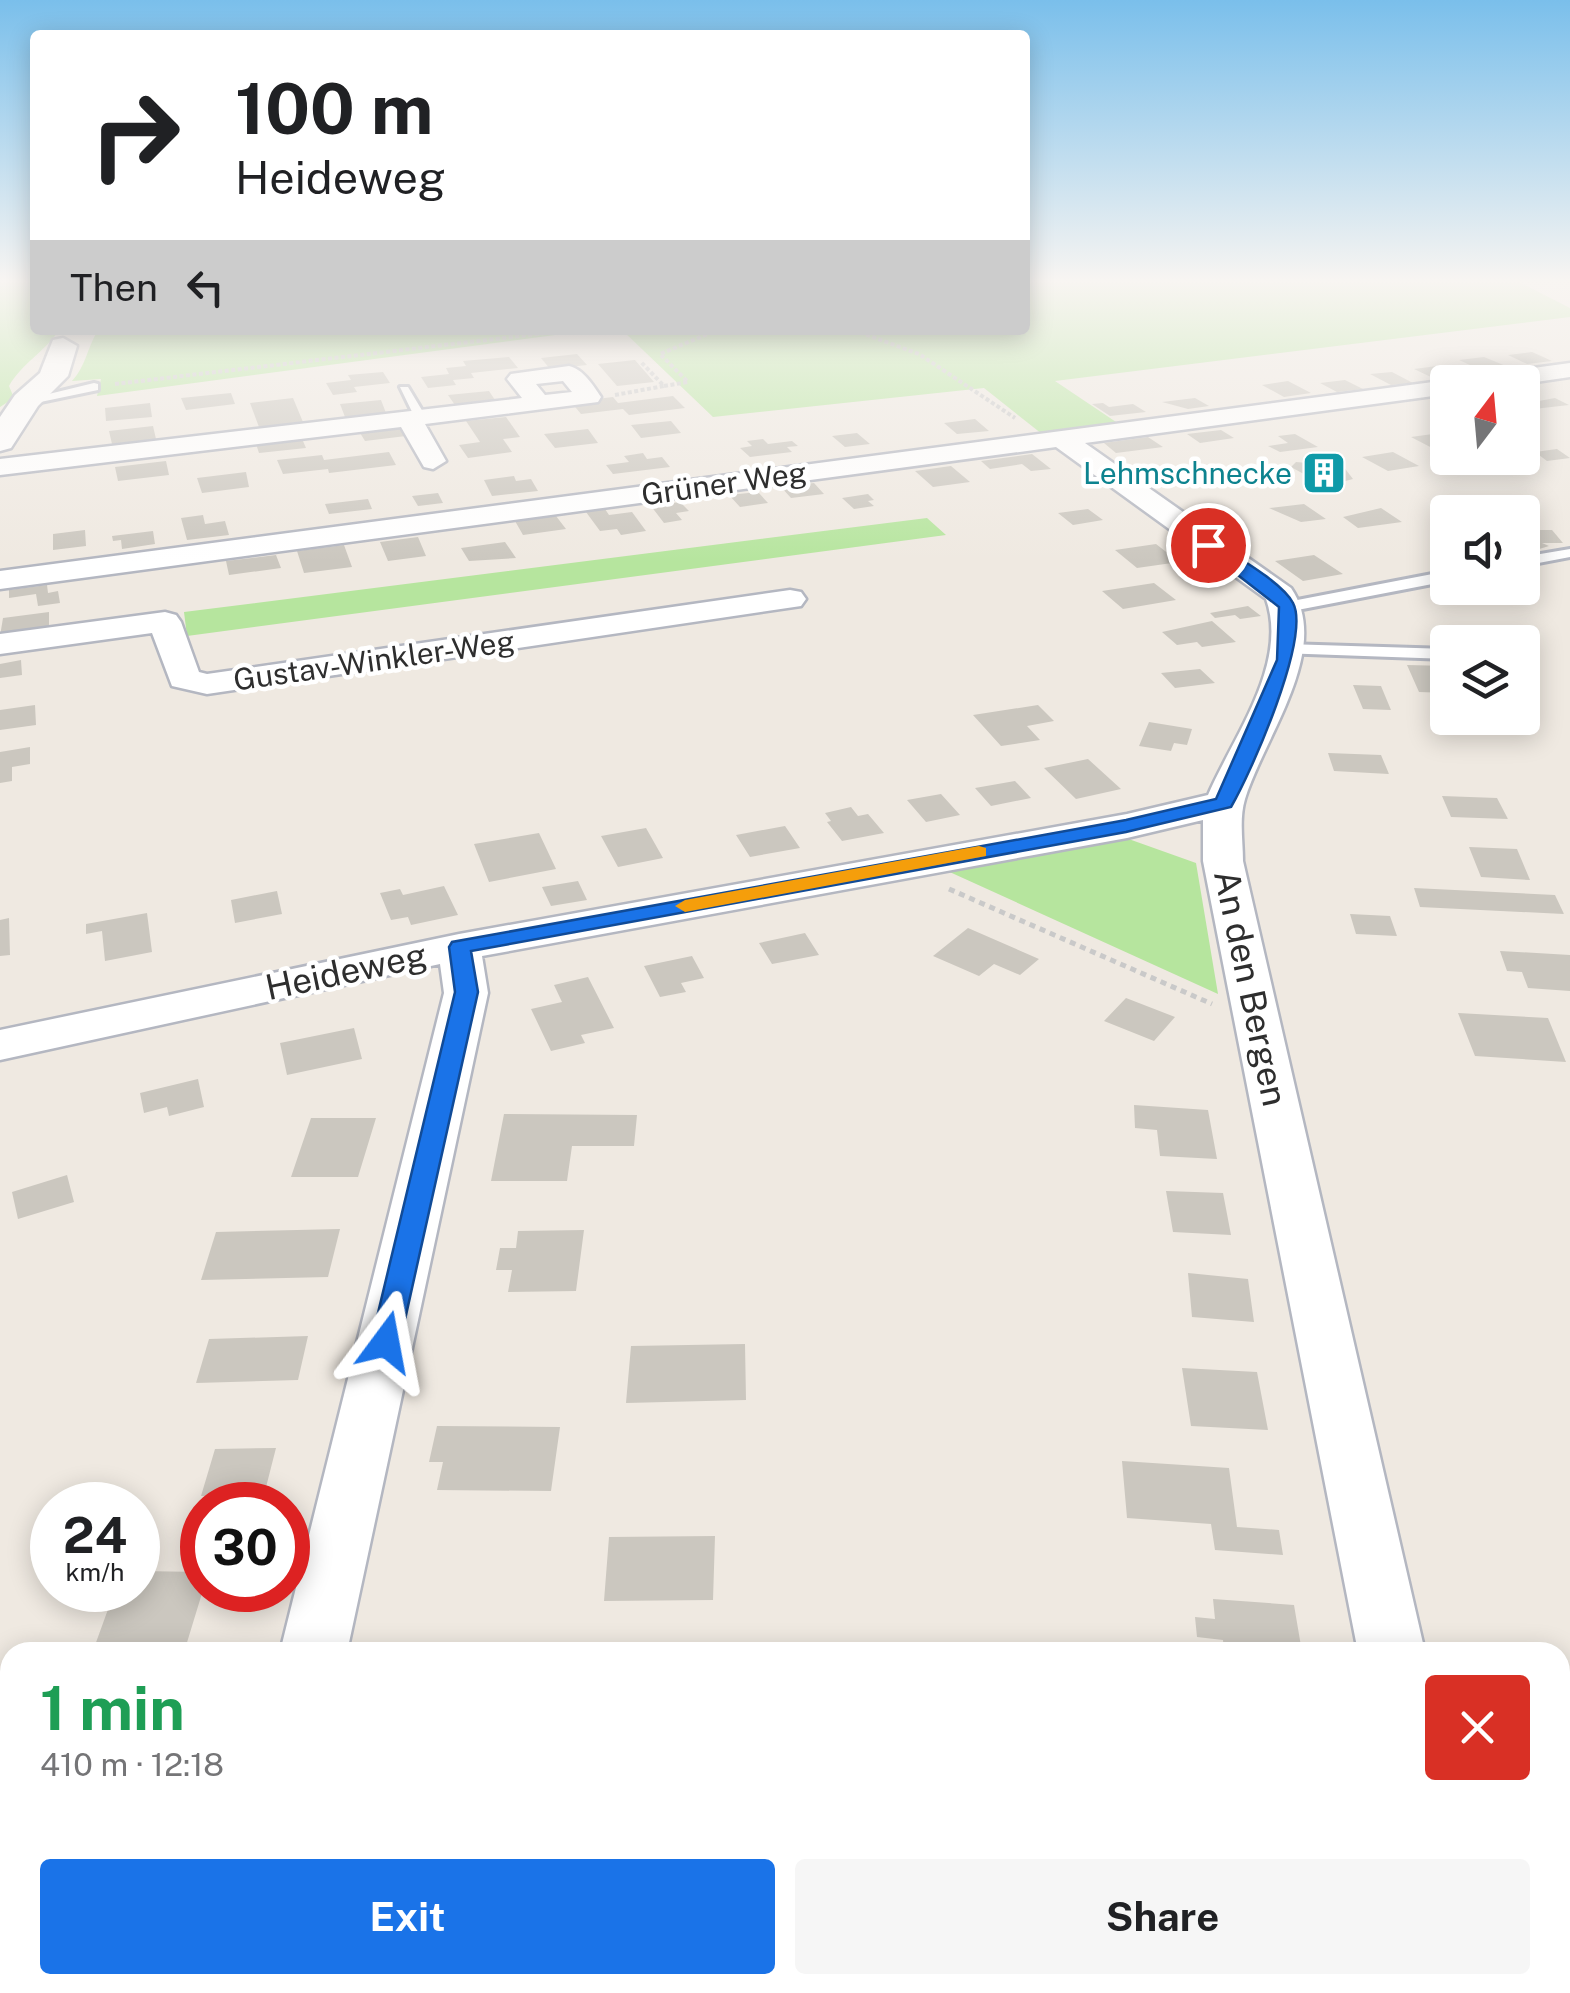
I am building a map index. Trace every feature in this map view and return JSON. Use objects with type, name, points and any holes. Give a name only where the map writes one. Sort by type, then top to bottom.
[{"type":"street","points":[[0,441],[24,405],[54,376]]},
{"type":"street","points":[[0,468],[415,418],[536,412],[519,378],[539,376]]},
{"type":"street","points":[[572,376],[589,397]]},
{"type":"street","name":"Grüner Weg","points":[[0,580],[1430,389]]},
{"type":"street","points":[[197,414],[212,473]]},
{"type":"street","points":[[415,418],[433,460]]},
{"type":"street","points":[[1052,440],[1280,596],[1288,607]]},
{"type":"street","name":"Gustav-Winkler-Weg","points":[[0,644],[165,622],[184,679],[207,684],[790,599]]},
{"type":"street","name":"An den Bergen","points":[[1288,607],[1285,660],[1224,803],[1223,861],[1390,1642]]},
{"type":"street","name":"Heideweg","points":[[0,1045],[460,947],[1126,826],[1224,803]]},
{"type":"street","points":[[1126,826],[1223,861]]},
{"type":"street","points":[[316,1642],[466,992],[460,947]]},
{"type":"lane","points":[[24,405],[94,387]]},
{"type":"lane","points":[[404,390],[415,418]]},
{"type":"lane","points":[[1540,559],[1570,553]]},
{"type":"lane","points":[[1288,607],[1430,579]]},
{"type":"lane","points":[[1286,648],[1430,653]]},
{"type":"path","points":[[94,387],[186,376]]},
{"type":"path","points":[[654,376],[664,386]]},
{"type":"path","points":[[589,397],[662,390],[664,386],[688,382],[682,376]]},
{"type":"path","points":[[961,376],[1052,440]]},
{"type":"path","points":[[898,866],[1259,1025]]},
{"type":"green space","points":[[0,376],[16,376],[9,386],[14,398],[0,407]]},
{"type":"green space","points":[[75,376],[247,376],[97,396],[101,379],[72,381]]},
{"type":"green space","points":[[670,376],[1095,376],[1055,381],[1119,424],[1042,434],[984,388],[713,417]]},
{"type":"green space","points":[[927,518],[946,535],[187,636],[184,612]]},
{"type":"green space","points":[[1123,837],[1196,863],[1218,994],[932,864]]},
{"type":"building","points":[[349,376],[386,376],[390,383],[354,387],[357,392],[333,395],[326,383],[351,380]]},
{"type":"building","points":[[608,376],[649,376],[654,382],[617,386]]},
{"type":"building","points":[[1374,376],[1400,376],[1413,383],[1391,385]]},
{"type":"building","points":[[421,377],[474,378],[453,380],[456,385],[428,388]]},
{"type":"building","points":[[1345,380],[1363,389],[1337,392],[1320,383]]},
{"type":"building","points":[[1288,381],[1311,393],[1284,397],[1262,385]]},
{"type":"building","points":[[489,391],[497,403],[457,408],[448,395]]},
{"type":"building","points":[[231,393],[235,404],[186,410],[181,398]]},
{"type":"building","points":[[673,396],[685,408],[629,415],[623,409],[581,414],[571,402],[613,397],[618,403]]},
{"type":"building","points":[[293,398],[303,422],[259,427],[250,403]]},
{"type":"building","points":[[1195,398],[1209,406],[1188,409],[1162,402]]},
{"type":"building","points":[[1555,398],[1569,405],[1540,408],[1540,401]]},
{"type":"building","points":[[381,400],[386,413],[345,417],[340,404]]},
{"type":"building","points":[[150,403],[152,417],[106,421],[105,408]]},
{"type":"building","points":[[1092,404],[1109,407],[1133,404],[1146,412],[1110,416]]},
{"type":"building","points":[[506,417],[520,437],[503,439],[512,452],[468,458],[459,445],[480,442],[466,421]]},
{"type":"building","points":[[975,419],[989,431],[957,434],[944,423]]},
{"type":"building","points":[[671,421],[681,433],[641,438],[631,425]]},
{"type":"building","points":[[399,423],[406,436],[365,441],[357,428]]},
{"type":"building","points":[[153,426],[156,439],[112,444],[109,431]]},
{"type":"building","points":[[588,429],[598,443],[555,448],[544,434]]},
{"type":"building","points":[[1221,430],[1234,438],[1200,443],[1187,434]]},
{"type":"building","points":[[857,433],[870,444],[845,447],[832,436]]},
{"type":"building","points":[[300,434],[306,448],[259,453],[256,444]]},
{"type":"building","points":[[1295,434],[1318,447],[1280,452],[1268,446],[1288,443],[1278,436]]},
{"type":"building","points":[[1430,434],[1430,447],[1411,437]]},
{"type":"building","points":[[1148,437],[1163,447],[1116,453],[1104,443]]},
{"type":"building","points":[[763,439],[768,444],[792,441],[798,446],[787,447],[792,452],[750,457],[740,448],[752,446],[747,441]]},
{"type":"building","points":[[1557,449],[1570,458],[1547,461],[1540,451]]},
{"type":"building","points":[[389,452],[396,465],[329,473],[328,469],[283,474],[277,460],[322,455],[324,460]]},
{"type":"building","points":[[1393,452],[1419,466],[1388,471],[1362,457]]},
{"type":"building","points":[[643,453],[647,459],[662,457],[670,467],[613,474],[606,465],[629,462],[624,456]]},
{"type":"building","points":[[1032,454],[1051,469],[1031,471],[1022,464],[990,469],[981,461]]},
{"type":"building","points":[[166,461],[169,475],[118,481],[115,467]]},
{"type":"building","name":"Lehmschnecke","points":[[1296,462],[1343,466],[1353,479],[1330,485],[1312,484],[1311,478],[1291,467]]},
{"type":"building","points":[[951,466],[970,482],[933,487],[915,471]]},
{"type":"building","points":[[246,472],[249,487],[202,493],[197,478]]},
{"type":"building","points":[[514,476],[516,481],[531,479],[538,491],[492,496],[484,480]]},
{"type":"building","points":[[814,483],[824,494],[791,498],[781,487]]},
{"type":"building","points":[[758,492],[768,503],[740,507],[729,495]]},
{"type":"building","points":[[438,493],[443,503],[418,506],[412,496]]},
{"type":"building","points":[[868,494],[874,500],[868,501],[874,506],[854,509],[842,498]]},
{"type":"building","points":[[368,499],[372,509],[329,514],[325,504]]},
{"type":"building","points":[[680,502],[689,511],[676,513],[682,520],[664,523],[651,506]]},
{"type":"building","points":[[1304,504],[1326,519],[1301,522],[1269,508]]},
{"type":"building","points":[[1381,508],[1402,522],[1358,528],[1343,517]]},
{"type":"building","points":[[605,509],[609,515],[632,512],[646,531],[621,535],[617,529],[600,531],[586,512]]},
{"type":"building","points":[[1088,509],[1103,520],[1073,525],[1058,513]]},
{"type":"building","points":[[203,515],[205,524],[225,521],[229,535],[187,540],[181,518]]},
{"type":"building","points":[[556,516],[566,529],[523,535],[515,521]]},
{"type":"building","points":[[85,530],[86,546],[53,550],[53,534]]},
{"type":"building","points":[[1540,530],[1552,530],[1563,543],[1542,543],[1549,546],[1540,549]]},
{"type":"building","points":[[153,531],[155,544],[122,549],[121,540],[113,541],[112,536]]},
{"type":"building","points":[[418,537],[426,556],[388,561],[380,542]]},
{"type":"building","points":[[505,542],[516,558],[469,561],[461,548]]},
{"type":"building","points":[[1156,544],[1179,562],[1137,568],[1115,550]]},
{"type":"building","points":[[344,545],[352,567],[304,573],[297,551]]},
{"type":"building","points":[[276,555],[281,568],[229,575],[226,561]]},
{"type":"building","points":[[1314,555],[1343,574],[1303,581],[1275,561]]},
{"type":"building","points":[[1154,583],[1176,600],[1123,609],[1102,591]]},
{"type":"building","points":[[47,585],[48,593],[58,591],[60,603],[38,606],[36,594],[9,598],[9,590]]},
{"type":"building","points":[[1248,606],[1261,616],[1215,618],[1210,613]]},
{"type":"building","points":[[49,612],[49,630],[0,636],[3,618]]},
{"type":"building","points":[[1212,621],[1236,642],[1202,647],[1197,642],[1177,645],[1162,632]]},
{"type":"building","points":[[21,660],[22,675],[0,678],[0,664]]},
{"type":"building","points":[[1407,665],[1430,666],[1430,692],[1419,692]]},
{"type":"building","points":[[1200,669],[1215,683],[1175,688],[1161,673]]},
{"type":"building","points":[[1353,685],[1381,686],[1391,710],[1363,709]]},
{"type":"building","points":[[35,705],[36,725],[0,730],[0,710]]},
{"type":"building","points":[[1038,705],[1054,721],[1027,726],[1040,740],[1001,746],[973,715]]},
{"type":"building","points":[[1149,722],[1192,729],[1187,745],[1174,743],[1171,751],[1139,746]]},
{"type":"building","points":[[30,747],[30,764],[12,767],[12,781],[0,783],[0,752]]},
{"type":"building","points":[[1328,753],[1381,755],[1389,774],[1334,771]]},
{"type":"building","points":[[1088,759],[1121,789],[1076,799],[1044,768]]},
{"type":"building","points":[[1015,781],[1031,798],[991,806],[975,788]]},
{"type":"building","points":[[941,794],[960,815],[926,822],[907,800]]},
{"type":"building","points":[[1442,796],[1497,798],[1508,819],[1451,817]]},
{"type":"building","points":[[851,807],[858,816],[868,814],[884,833],[842,841],[825,813]]},
{"type":"building","points":[[785,826],[800,848],[750,857],[736,835]]},
{"type":"building","points":[[646,828],[663,858],[618,867],[601,836]]},
{"type":"building","points":[[539,833],[556,869],[489,882],[474,844]]},
{"type":"building","points":[[1469,847],[1517,849],[1530,880],[1481,877]]},
{"type":"building","points":[[578,881],[587,900],[551,906],[542,887]]},
{"type":"building","points":[[444,886],[458,915],[411,925],[408,917],[391,920],[380,893],[400,889],[403,895]]},
{"type":"building","points":[[1414,888],[1555,895],[1564,914],[1420,907]]},
{"type":"building","points":[[277,891],[282,914],[235,923],[231,900]]},
{"type":"building","points":[[147,913],[152,952],[105,961],[102,931],[86,934],[86,924]]},
{"type":"building","points":[[1350,914],[1390,916],[1397,936],[1356,934]]},
{"type":"building","points":[[9,918],[10,955],[0,956],[0,920]]},
{"type":"building","points":[[968,928],[1039,959],[1020,975],[994,964],[979,976],[933,956]]},
{"type":"building","points":[[805,933],[819,955],[772,964],[759,943]]},
{"type":"building","points":[[1500,951],[1570,955],[1570,991],[1528,988],[1522,972],[1507,971]]},
{"type":"building","points":[[692,956],[704,978],[681,983],[686,992],[660,997],[644,966]]},
{"type":"building","points":[[588,977],[614,1028],[581,1035],[585,1043],[551,1051],[531,1009],[562,1002],[554,985]]},
{"type":"building","points":[[1126,998],[1175,1017],[1154,1041],[1104,1021]]},
{"type":"building","points":[[1458,1013],[1548,1018],[1566,1062],[1475,1056]]},
{"type":"building","points":[[354,1028],[362,1059],[287,1075],[280,1043]]},
{"type":"building","points":[[198,1079],[204,1107],[169,1116],[167,1107],[144,1113],[140,1093]]},
{"type":"building","points":[[1134,1105],[1208,1110],[1217,1159],[1160,1156],[1157,1130],[1135,1128]]},
{"type":"building","points":[[504,1114],[637,1115],[634,1146],[572,1146],[567,1181],[491,1181]]},
{"type":"building","points":[[311,1118],[376,1118],[358,1177],[291,1177]]},
{"type":"building","points":[[67,1175],[74,1202],[18,1219],[12,1192]]},
{"type":"building","points":[[1166,1191],[1223,1193],[1231,1235],[1173,1232]]},
{"type":"building","points":[[340,1229],[328,1277],[201,1280],[216,1232]]},
{"type":"building","points":[[584,1230],[576,1291],[508,1292],[512,1270],[496,1270],[500,1248],[516,1248],[518,1231]]},
{"type":"building","points":[[1188,1273],[1248,1279],[1254,1322],[1192,1317]]},
{"type":"building","points":[[308,1336],[298,1380],[196,1383],[209,1339]]},
{"type":"building","points":[[745,1344],[746,1400],[626,1403],[631,1346]]},
{"type":"building","points":[[1182,1368],[1257,1372],[1268,1430],[1191,1426]]},
{"type":"building","points":[[437,1426],[560,1427],[551,1491],[437,1490],[443,1462],[429,1462]]},
{"type":"building","points":[[276,1448],[267,1482],[205,1482],[215,1449]]},
{"type":"building","points":[[1122,1461],[1229,1468],[1237,1527],[1279,1530],[1283,1555],[1215,1550],[1211,1524],[1127,1518]]},
{"type":"building","points":[[715,1536],[713,1600],[604,1601],[609,1537]]},
{"type":"building","points":[[160,1571],[180,1572],[180,1612],[196,1612],[187,1642],[96,1642],[107,1612],[160,1612]]},
{"type":"building","points":[[1213,1599],[1294,1605],[1300,1642],[1223,1642],[1197,1637],[1195,1617],[1215,1619]]},
{"type":"slow traffic","points":[[685,906],[979,852]]},
{"type":"place","name":"Lehmschnecke","points":[[1324,473]]},
{"type":"route","points":[[386,1342],[466,992],[460,947],[1126,826],[1224,803],[1285,660],[1288,607],[1280,596],[1208,545]]}]
